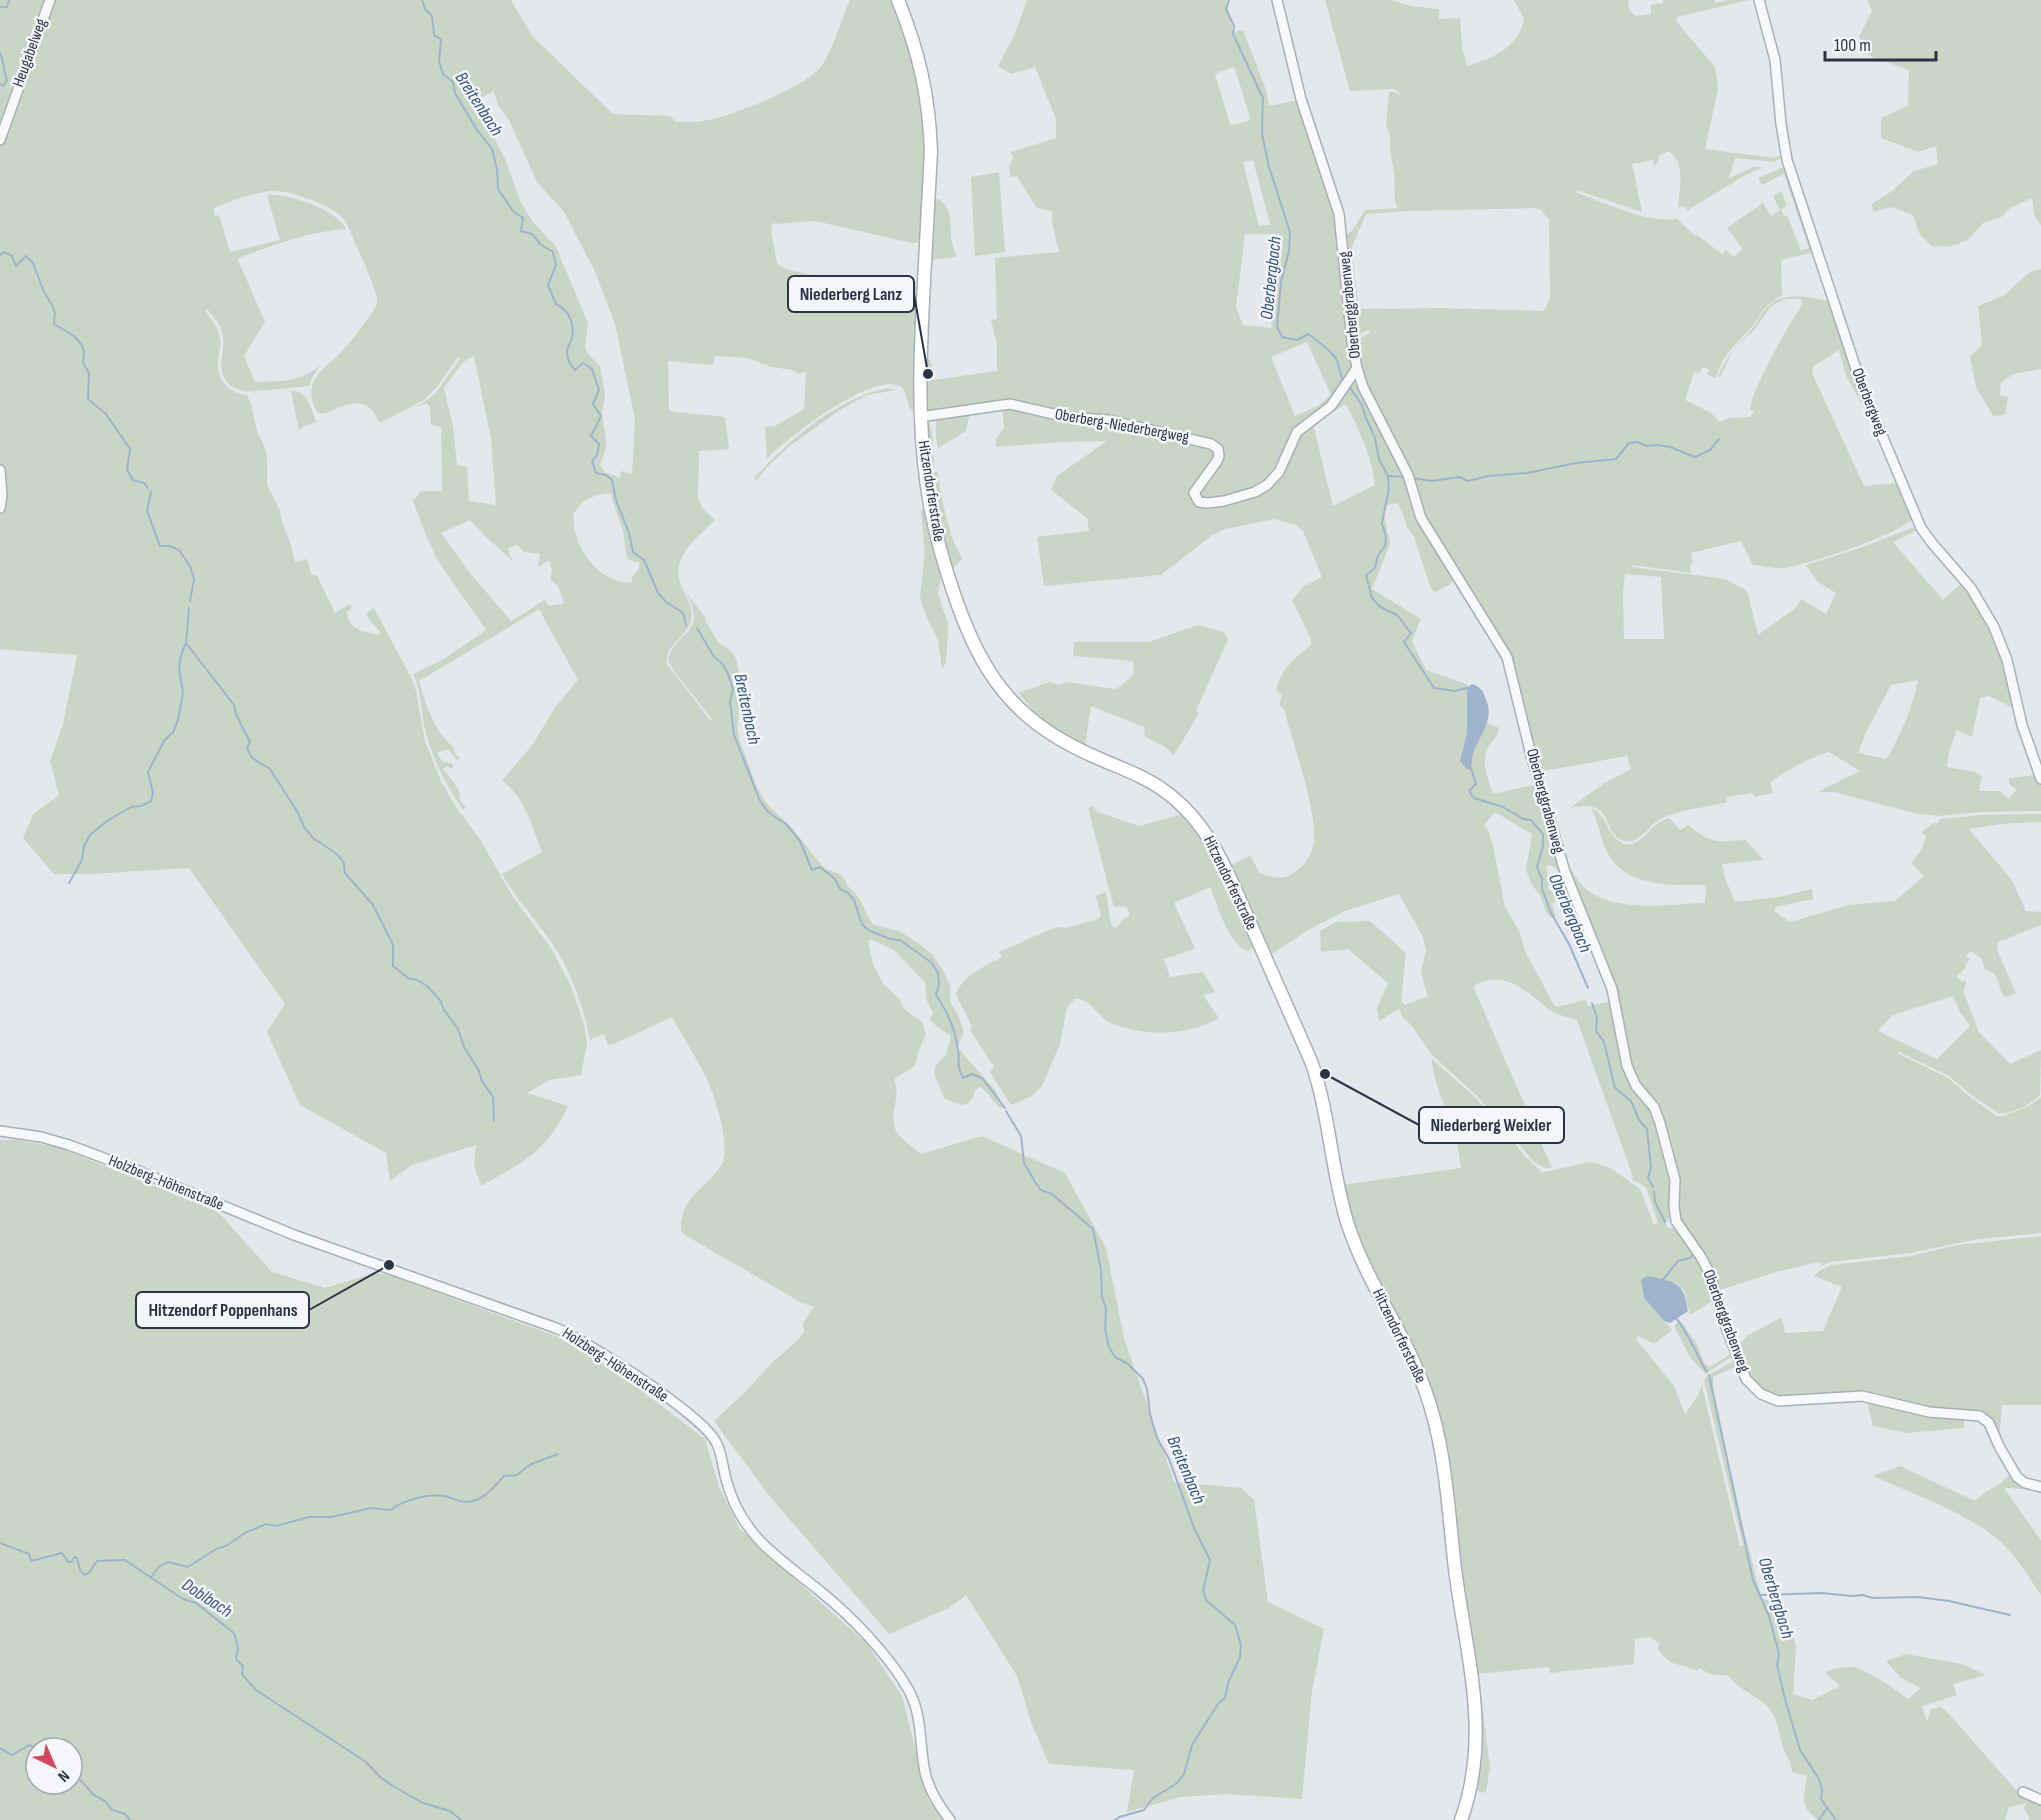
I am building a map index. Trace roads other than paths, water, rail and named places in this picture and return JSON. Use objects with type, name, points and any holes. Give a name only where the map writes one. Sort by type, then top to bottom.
[{"type":"main road","name":"Hitzendorferstraße","points":[[898,0],[919,60],[926,90],[930,124],[931,152],[920,363],[920,417],[927,489],[935,530],[961,613],[986,666],[1012,702],[1045,730],[1090,755],[1156,785],[1178,801],[1209,837],[1222,860],[1311,1061],[1321,1092],[1339,1191],[1348,1224],[1366,1270],[1421,1379],[1434,1418],[1441,1450],[1476,1716],[1477,1749],[1474,1773],[1461,1820]]},
{"type":"street","name":"Heugabelweg","points":[[0,140],[50,0]]},
{"type":"street","name":"Oberberggrabenweg","points":[[1276,0],[1301,99],[1339,214],[1352,342],[1357,368],[1373,409],[1408,475],[1421,518],[1497,637],[1507,657],[1542,796],[1565,872],[1610,984],[1627,1066],[1636,1086],[1654,1107],[1660,1123],[1675,1180],[1676,1221],[1708,1270],[1730,1338],[1746,1378],[1761,1394],[1778,1401],[1862,1396],[1923,1411],[1980,1416],[1989,1423],[2017,1477],[2025,1484],[2041,1487]]},
{"type":"street","name":"Oberbergweg","points":[[1759,0],[1775,60],[1787,160],[1863,390],[1918,522],[1928,538],[1971,588],[1994,627],[2007,660],[2022,725],[2041,779]]},
{"type":"street","name":"Oberberg-Niederbergweg","points":[[920,417],[1010,404],[1066,417],[1108,420],[1212,444],[1218,449],[1218,459],[1194,494],[1199,502],[1208,503],[1255,492],[1267,485],[1280,472],[1297,432],[1326,410],[1357,368]]},
{"type":"street","points":[[0,470],[2,495],[0,508]]},
{"type":"street","name":"Holzberg-Höhenstraße","points":[[0,1131],[41,1137],[69,1145],[294,1235],[569,1333],[621,1365],[660,1393],[713,1437],[719,1449],[731,1497],[753,1533],[853,1620],[903,1680],[912,1696],[918,1715],[928,1784],[938,1805],[950,1820]]},
{"type":"street","points":[[2023,1792],[2041,1800]]},
{"type":"water","points":[[1472,684],[1483,692],[1489,712],[1486,725],[1473,753],[1470,770],[1460,761],[1467,732],[1467,688]]},
{"type":"water","points":[[1648,1276],[1677,1285],[1684,1294],[1688,1311],[1670,1323],[1664,1321],[1644,1298],[1641,1279]]},
{"type":"waterway","points":[[0,7],[7,7],[9,0]]},
{"type":"waterway","name":"Breitenbach","points":[[422,0],[425,9],[432,16],[434,35],[441,39],[439,61],[443,74],[453,82],[455,93],[477,130],[492,149],[497,169],[498,189],[513,211],[523,218],[521,231],[532,234],[541,245],[553,252],[556,265],[548,285],[556,304],[568,314],[572,323],[573,333],[567,350],[568,359],[575,370],[583,363],[592,369],[599,390],[593,404],[601,416],[591,436],[599,444],[597,455],[592,461],[596,473],[606,475],[612,480],[633,552],[644,560],[658,593],[666,602],[683,613],[686,625]]},
{"type":"waterway","name":"Oberbergbach","points":[[1229,0],[1226,9],[1234,26],[1233,34],[1263,98],[1262,134],[1269,167],[1290,232],[1289,251],[1281,282],[1277,327],[1282,337],[1297,340],[1308,334],[1319,342],[1335,357],[1343,381]]},
{"type":"waterway","points":[[0,53],[7,80],[3,86],[0,84]]},
{"type":"waterway","points":[[0,255],[4,252],[12,256],[16,266],[26,256],[33,263],[55,313],[54,324],[74,336],[82,345],[83,363],[89,373],[88,399],[106,414],[130,449],[127,470],[133,480],[144,483],[148,488]]},
{"type":"waterway","name":"Oberbergbach","points":[[1348,385],[1362,405],[1375,438],[1379,459],[1388,476],[1389,489],[1382,523],[1386,537],[1385,546],[1378,555],[1375,568],[1366,575],[1372,598],[1380,607],[1397,615],[1411,633],[1404,642],[1434,688],[1455,691],[1467,688]]},
{"type":"waterway","points":[[1413,478],[1432,481],[1459,477],[1468,481],[1488,476],[1527,473],[1576,463],[1616,459],[1629,443],[1637,442],[1647,446],[1670,447],[1695,457],[1710,450],[1719,439]]},
{"type":"waterway","points":[[1388,476],[1406,477]]},
{"type":"waterway","points":[[151,491],[147,511],[160,546],[170,546],[179,550],[190,566],[194,579],[190,601]]},
{"type":"waterway","points":[[189,608],[186,643],[234,705],[250,742],[247,748],[252,758],[270,769],[298,813],[304,827],[313,838],[337,854],[344,863],[345,873],[373,905],[393,945],[393,966],[408,978],[427,986],[440,1000],[444,1010],[458,1029],[464,1047],[478,1069],[482,1081],[493,1097],[494,1121]]},
{"type":"waterway","name":"Breitenbach","points":[[697,628],[714,657],[722,663],[728,674],[733,689],[730,701],[734,735],[760,801],[769,813],[786,824],[800,841],[812,870],[820,867],[835,879],[840,889],[854,900],[862,924],[868,930],[890,939],[900,940],[932,963],[938,973],[939,984],[936,995],[953,1028],[959,1055],[959,1069],[963,1078],[972,1074],[982,1078],[1005,1108]]},
{"type":"waterway","points":[[69,883],[82,860],[84,846],[90,835],[107,821],[131,807],[141,806],[151,801],[153,793],[148,772],[178,720],[183,693],[179,668],[186,643]]},
{"type":"waterway","name":"Oberbergbach","points":[[1471,768],[1476,784],[1469,791],[1474,798],[1503,807],[1523,819],[1531,820],[1543,834],[1543,846],[1537,867],[1542,879],[1542,889],[1551,913],[1569,944],[1588,988]]},
{"type":"waterway","name":"Oberbergbach","points":[[1592,1003],[1597,1017],[1596,1031],[1604,1042],[1615,1088],[1631,1101],[1639,1120],[1647,1129],[1651,1168],[1648,1177],[1653,1187]]},
{"type":"waterway","name":"Breitenbach","points":[[1006,1111],[1021,1136],[1024,1163],[1035,1182],[1041,1190],[1052,1194],[1093,1229],[1101,1270],[1102,1297],[1106,1308],[1105,1329],[1109,1347],[1115,1357],[1128,1364],[1143,1379],[1157,1438],[1169,1459],[1195,1530],[1210,1560],[1203,1591],[1206,1600],[1235,1625],[1241,1645],[1240,1657],[1228,1683],[1225,1698],[1218,1704],[1192,1745],[1184,1774],[1177,1783],[1153,1798],[1144,1810],[1115,1820]]},
{"type":"waterway","name":"Oberbergbach","points":[[1654,1191],[1655,1202],[1665,1222]]},
{"type":"waterway","name":"Oberbergbach","points":[[1662,1281],[1678,1261],[1690,1258],[1694,1253]]},
{"type":"waterway","name":"Oberbergbach","points":[[1676,1318],[1707,1372]]},
{"type":"waterway","name":"Oberbergbach","points":[[1709,1375],[1753,1580],[1769,1616],[1779,1654],[1777,1665],[1785,1699],[1800,1750],[1819,1779],[1822,1789],[1821,1799],[1836,1820]]},
{"type":"waterway","points":[[151,1577],[159,1567],[168,1562],[188,1567],[245,1533],[266,1524],[276,1526],[309,1517],[332,1517],[371,1508],[391,1510],[408,1501],[438,1495],[463,1502],[472,1501],[487,1493],[504,1476],[517,1475],[531,1464],[558,1454]]},
{"type":"waterway","name":"Doblbach","points":[[0,1543],[29,1554],[31,1561],[62,1553],[68,1562],[72,1562],[74,1557],[77,1558],[84,1575],[89,1573],[97,1561],[125,1560],[183,1599],[196,1603],[234,1633],[238,1648],[236,1659],[243,1666],[242,1674],[256,1690],[366,1762],[380,1777],[393,1786],[423,1803],[450,1811],[461,1820]]},
{"type":"waterway","points":[[1761,1595],[1822,1593],[1863,1595],[1873,1598],[1918,1597],[1949,1601],[2010,1615]]},
{"type":"waterway","points":[[0,1748],[12,1755],[24,1748]]},
{"type":"waterway","points":[[84,1784],[94,1795],[105,1801],[112,1810],[125,1814],[130,1820]]},
{"type":"waterway","points":[[1819,1820],[1827,1808]]},
{"type":"place","name":"Niederberg Lanz","points":[[928,374]]},
{"type":"place","name":"Niederberg Weixler","points":[[1325,1074]]},
{"type":"place","name":"Hitzendorf Poppenhans","points":[[389,1265]]}]
